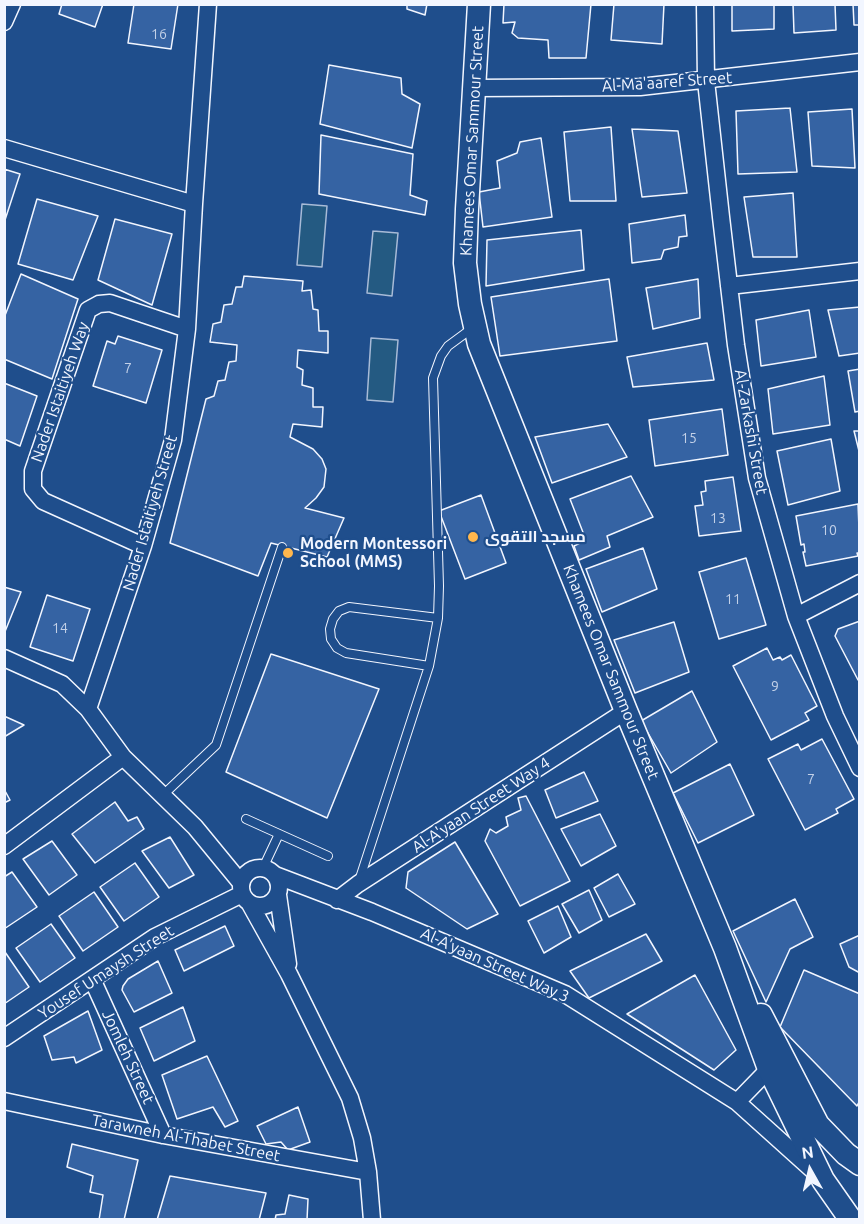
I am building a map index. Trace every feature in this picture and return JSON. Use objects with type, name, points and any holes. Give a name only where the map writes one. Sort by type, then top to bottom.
[{"type":"street","points":[[4,22],[12,4]]},
{"type":"street","name":"Nader Istaitiyeh Street","points":[[88,709],[143,546],[173,440],[187,329],[208,4]]},
{"type":"street","name":"Khamees Omar Sammour Street","points":[[479,4],[465,263],[470,304],[479,344],[626,711],[725,948],[769,1069],[824,1180],[851,1220]]},
{"type":"street","name":"Al-Zarkashi Street","points":[[705,4],[706,81],[729,286],[757,478],[796,616],[835,716],[860,768]]},
{"type":"street","name":"Al-Ma'aaref Street","points":[[473,88],[640,87],[860,63]]},
{"type":"street","points":[[4,148],[194,204]]},
{"type":"street","points":[[729,286],[860,271]]},
{"type":"street","name":"Nader Istaitiyeh Way","points":[[143,546],[43,501],[33,489],[33,471],[88,310],[99,304],[110,303],[187,329]]},
{"type":"street","points":[[796,616],[860,583]]},
{"type":"street","points":[[4,658],[62,684],[88,709],[123,757],[254,883],[289,974],[350,1098],[362,1138],[368,1172],[372,1220]]},
{"type":"street","name":"Al-A'yaan Street Way 4","points":[[337,900],[358,884],[626,711]]},
{"type":"street","points":[[4,846],[123,757]]},
{"type":"street","points":[[254,883],[279,884],[278,893],[289,974]]},
{"type":"street","name":"Yousef Umaysh Street","points":[[4,1038],[155,937],[254,883],[258,906],[266,906],[278,893]]},
{"type":"street","name":"Al-A'yaan Street Way 3","points":[[254,883],[337,900],[372,912],[565,994],[738,1102],[824,1180]]},
{"type":"street","name":"Al-A'yaan Street Way 3","points":[[278,893],[337,900]]},
{"type":"street","name":"Khamees Omar Sammour Street","points":[[725,948],[793,1073],[818,1125],[846,1154],[860,1164]]},
{"type":"street","name":"Jomleh Street","points":[[92,980],[163,1135]]},
{"type":"street","points":[[738,1102],[769,1069]]},
{"type":"street","name":"Tarawneh Al-Thabet Street","points":[[4,1101],[163,1135],[368,1172]]},
{"type":"lane","points":[[358,884],[429,666],[438,618],[433,378],[441,356],[457,338],[467,332],[474,322]]},
{"type":"lane","points":[[163,795],[216,745],[282,548]]},
{"type":"lane","points":[[429,666],[346,653],[337,648],[331,639],[330,629],[339,611],[349,607],[438,618]]},
{"type":"lane","points":[[246,819],[328,856]]},
{"type":"lane","points":[[254,883],[279,834]]},
{"type":"shaded area","points":[[302,204],[327,206],[322,267],[297,265]]},
{"type":"shaded area","points":[[373,231],[398,233],[392,296],[367,293]]},
{"type":"shaded area","points":[[371,338],[398,340],[393,402],[367,400]]},
{"type":"building","points":[[62,4],[103,4],[95,27],[59,14]]},
{"type":"building","points":[[134,4],[178,4],[171,49],[128,43]]},
{"type":"building","points":[[407,4],[427,4],[425,15],[407,9]]},
{"type":"building","points":[[504,4],[591,4],[586,58],[549,58],[548,40],[518,38],[512,33],[515,22],[503,23]]},
{"type":"building","points":[[614,4],[664,4],[662,44],[611,40]]},
{"type":"building","points":[[732,4],[774,4],[774,29],[732,31]]},
{"type":"building","points":[[793,4],[835,4],[836,30],[794,33]]},
{"type":"building","points":[[853,4],[860,4],[860,25],[854,25]]},
{"type":"building","points":[[329,65],[401,78],[402,94],[420,104],[412,148],[320,124]]},
{"type":"building","points":[[790,108],[797,172],[738,174],[736,111]]},
{"type":"building","points":[[852,109],[855,168],[812,166],[808,112]]},
{"type":"building","points":[[611,127],[616,201],[570,201],[564,132]]},
{"type":"building","points":[[632,129],[678,131],[687,193],[642,197]]},
{"type":"building","points":[[321,135],[413,154],[410,195],[427,201],[425,215],[319,194]]},
{"type":"building","points":[[541,138],[552,217],[483,227],[479,192],[500,188],[497,161],[517,153],[520,142]]},
{"type":"building","points":[[4,169],[20,174],[4,223]]},
{"type":"building","points":[[793,193],[797,257],[753,257],[744,197]]},
{"type":"building","points":[[37,199],[98,216],[73,280],[18,264]]},
{"type":"building","points":[[685,215],[687,236],[679,237],[678,247],[664,250],[661,259],[632,263],[629,224]]},
{"type":"building","points":[[115,219],[172,234],[152,305],[98,280]]},
{"type":"building","points":[[581,230],[584,270],[486,286],[487,240]]},
{"type":"building","points":[[21,274],[78,299],[52,379],[4,359],[4,318]]},
{"type":"building","points":[[244,276],[303,281],[302,291],[311,290],[313,309],[318,310],[319,331],[328,331],[328,353],[298,350],[297,367],[303,370],[302,385],[313,388],[313,407],[323,407],[322,427],[293,424],[290,437],[313,449],[322,459],[326,469],[324,487],[305,508],[344,518],[327,557],[271,543],[258,576],[170,543],[206,399],[214,396],[218,381],[225,380],[229,362],[236,361],[237,345],[210,342],[213,324],[221,322],[224,305],[232,304],[236,287],[242,287]]},
{"type":"building","points":[[609,279],[617,341],[500,356],[491,297]]},
{"type":"building","points":[[698,279],[700,318],[653,329],[646,288]]},
{"type":"building","points":[[860,307],[860,353],[839,356],[828,310]]},
{"type":"building","points":[[809,310],[816,357],[761,366],[756,320]]},
{"type":"building","points":[[118,336],[162,350],[146,403],[93,386],[107,341],[115,344]]},
{"type":"building","points":[[707,343],[714,380],[633,387],[627,357]]},
{"type":"building","points":[[860,369],[860,411],[855,412],[848,371]]},
{"type":"building","points":[[824,376],[830,425],[773,434],[768,389]]},
{"type":"building","points":[[4,383],[37,396],[20,446],[4,439]]},
{"type":"building","points":[[722,409],[728,455],[655,466],[649,420]]},
{"type":"building","points":[[608,424],[627,457],[552,483],[535,437]]},
{"type":"building","points":[[854,431],[860,431],[860,455]]},
{"type":"building","points":[[831,439],[840,491],[788,505],[777,451]]},
{"type":"building","points":[[631,476],[653,517],[607,536],[610,547],[579,560],[574,546],[586,540],[570,499]]},
{"type":"building","points":[[733,477],[741,531],[699,536],[695,506],[703,505],[701,492],[706,491],[705,481]]},
{"type":"building","name":"مسجد التقوى","points":[[481,495],[506,563],[465,579],[439,511]]},
{"type":"building","points":[[858,504],[860,553],[857,553],[858,556],[806,566],[804,544],[801,545],[796,516]]},
{"type":"building","points":[[643,548],[657,589],[602,612],[586,569]]},
{"type":"building","points":[[746,558],[766,625],[719,639],[699,572]]},
{"type":"building","points":[[4,587],[21,592],[4,634]]},
{"type":"building","points":[[47,595],[90,609],[73,661],[30,647]]},
{"type":"building","points":[[860,621],[860,679],[858,680],[835,636],[838,629]]},
{"type":"building","points":[[674,622],[689,672],[635,693],[614,640]]},
{"type":"building","points":[[767,648],[773,660],[780,657],[782,660],[791,655],[817,706],[805,713],[809,720],[771,740],[733,666]]},
{"type":"building","points":[[271,654],[379,689],[327,818],[226,772]]},
{"type":"building","points":[[692,691],[717,742],[671,773],[641,721]]},
{"type":"building","points":[[4,716],[24,725],[4,737]]},
{"type":"building","points":[[822,739],[854,799],[836,809],[838,813],[805,830],[768,759],[798,744],[801,750]]},
{"type":"building","points":[[730,764],[754,815],[698,843],[673,793]]},
{"type":"building","points":[[584,772],[598,801],[556,818],[545,790]]},
{"type":"building","points":[[4,789],[10,800],[4,803]]},
{"type":"building","points":[[526,796],[570,881],[520,906],[485,841],[490,829],[496,833],[508,826],[506,817],[521,810],[518,798]]},
{"type":"building","points":[[115,802],[128,821],[137,817],[144,829],[95,863],[72,834]]},
{"type":"building","points":[[600,814],[616,846],[581,866],[561,829]]},
{"type":"building","points":[[170,837],[194,875],[169,888],[142,851]]},
{"type":"building","points":[[52,841],[77,875],[49,895],[23,859]]},
{"type":"building","points":[[455,842],[498,914],[467,929],[406,888],[408,872]]},
{"type":"building","points":[[135,863],[159,897],[124,921],[100,887]]},
{"type":"building","points":[[12,872],[37,907],[4,929],[4,877]]},
{"type":"building","points":[[618,874],[635,904],[609,917],[594,888]]},
{"type":"building","points":[[589,890],[602,920],[579,933],[562,904]]},
{"type":"building","points":[[94,892],[118,927],[83,951],[59,916]]},
{"type":"building","points":[[795,899],[813,937],[790,949],[766,1002],[733,931]]},
{"type":"building","points":[[558,906],[571,937],[544,953],[528,921]]},
{"type":"building","points":[[51,924],[75,958],[40,982],[16,948]]},
{"type":"building","points":[[225,926],[234,946],[184,971],[175,950]]},
{"type":"building","points":[[646,934],[662,961],[589,998],[570,971]]},
{"type":"building","points":[[860,935],[860,973],[849,967],[840,944]]},
{"type":"building","points":[[4,953],[29,987],[4,1004]]},
{"type":"building","points":[[158,961],[172,993],[134,1012],[122,990],[123,986],[128,979]]},
{"type":"building","points":[[804,970],[860,994],[860,1100],[857,1106],[780,1027]]},
{"type":"building","points":[[695,975],[736,1050],[714,1070],[627,1014]]},
{"type":"building","points":[[183,1007],[195,1041],[154,1061],[140,1028]]},
{"type":"building","points":[[88,1011],[102,1050],[76,1063],[74,1057],[52,1060],[44,1036]]},
{"type":"building","points":[[207,1056],[238,1121],[225,1127],[213,1107],[177,1119],[162,1075]]},
{"type":"building","points":[[298,1107],[310,1142],[288,1150],[281,1142],[266,1144],[257,1126]]},
{"type":"building","points":[[72,1144],[138,1160],[124,1220],[99,1220],[103,1195],[90,1192],[93,1176],[67,1167]]},
{"type":"building","points":[[170,1176],[266,1193],[259,1220],[157,1220]]},
{"type":"building","points":[[289,1195],[308,1199],[307,1220],[275,1220],[276,1215],[285,1214]]},
{"type":"place","name":"مسجد التقوى","points":[[473,537]]},
{"type":"place","name":"Modern Montessori School (MMS)","points":[[288,553]]}]
